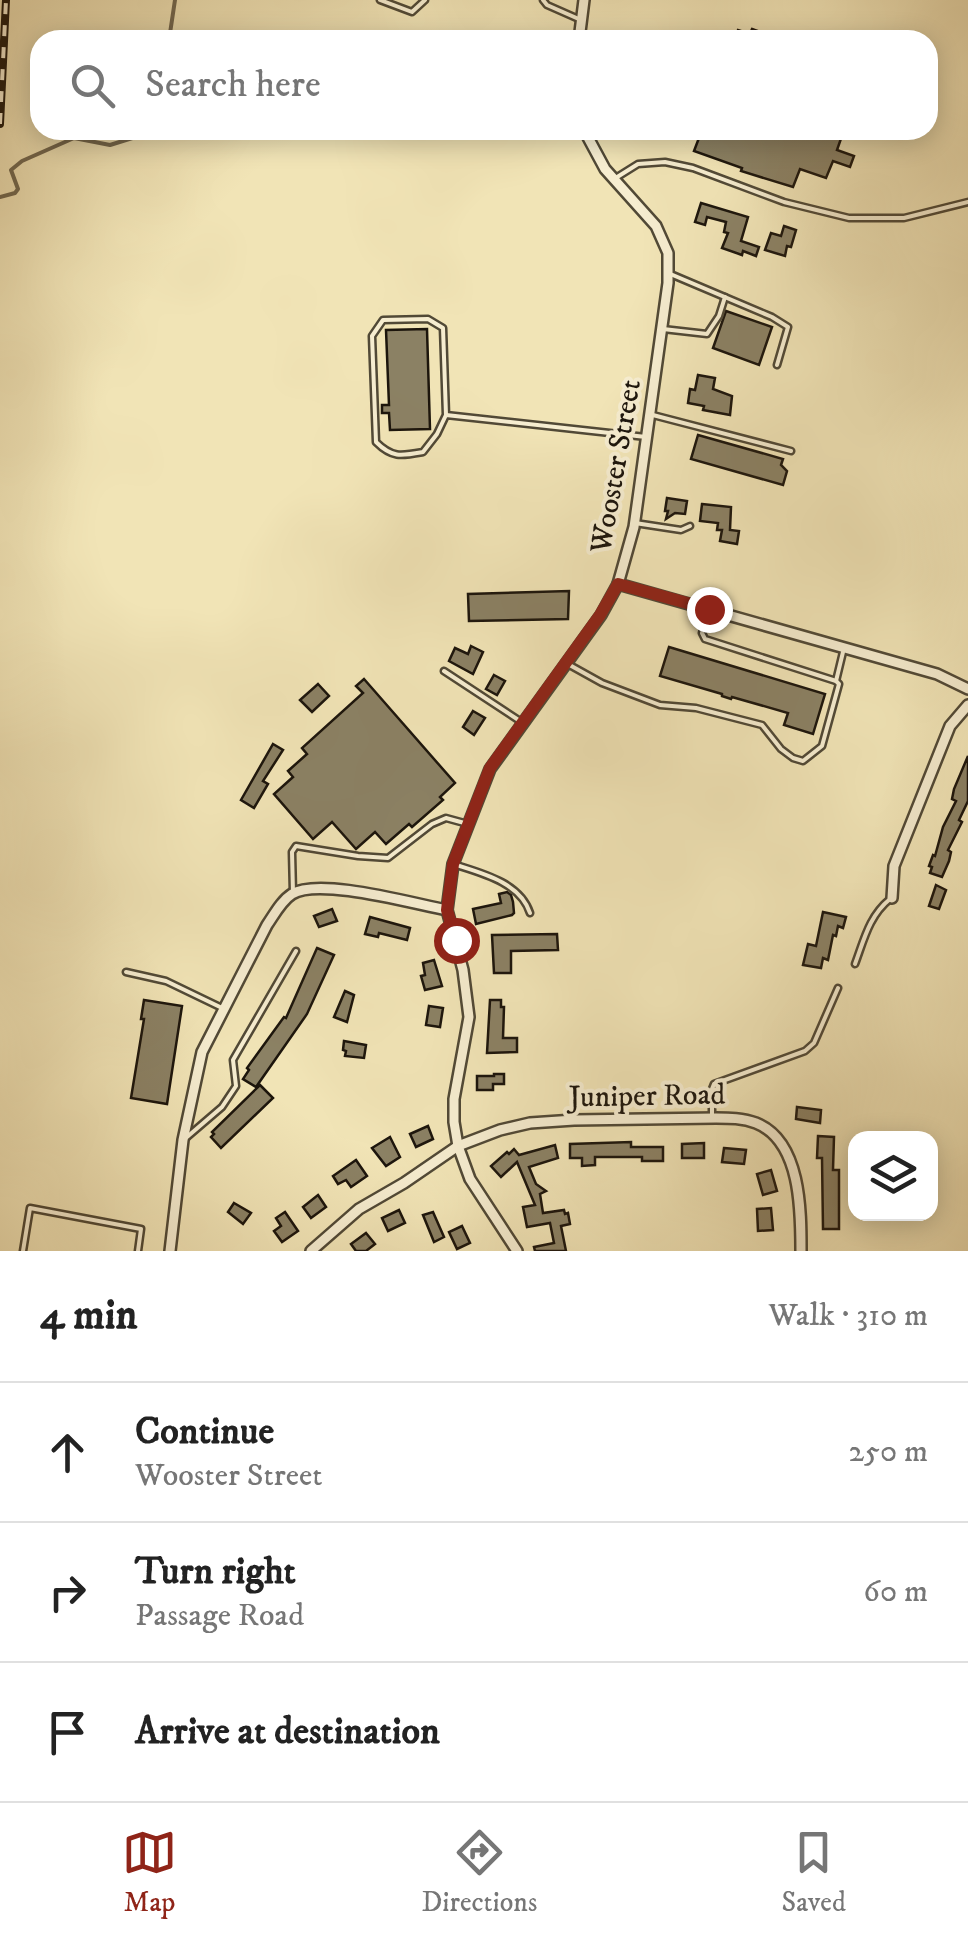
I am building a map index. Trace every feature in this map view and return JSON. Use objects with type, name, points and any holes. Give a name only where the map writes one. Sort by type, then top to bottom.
[{"type":"street","points":[[580,30],[584,0]]},
{"type":"street","name":"Wooster Street","points":[[517,1251],[470,1179],[458,1146],[454,1099],[469,1018],[463,970],[447,910],[453,864],[490,768],[600,615],[618,584],[635,523],[663,329],[668,253],[656,226],[605,169],[589,140]]},
{"type":"street","points":[[618,584],[937,674],[968,689]]},
{"type":"street","points":[[892,898],[894,866],[950,726],[968,704]]},
{"type":"street","points":[[170,1251],[183,1140],[202,1052],[278,907],[293,893],[311,889],[346,890],[447,910]]},
{"type":"street","name":"Juniper Road","points":[[311,1251],[360,1209],[458,1146],[500,1130],[574,1120],[712,1118],[758,1123],[776,1137],[790,1162],[798,1195],[801,1251]]},
{"type":"lane","points":[[380,0],[412,12],[425,0]]},
{"type":"lane","points":[[543,0],[581,20]]},
{"type":"lane","points":[[614,179],[638,164],[665,162],[694,168],[784,202],[849,218],[904,218],[968,202]]},
{"type":"lane","points":[[668,272],[788,326],[778,364]]},
{"type":"lane","points":[[663,329],[708,334],[725,296]]},
{"type":"lane","points":[[428,319],[444,328],[446,415],[438,434],[423,452],[387,453],[376,442],[372,336],[383,320],[428,319]]},
{"type":"lane","points":[[649,414],[791,450]]},
{"type":"lane","points":[[446,415],[646,437]]},
{"type":"lane","points":[[635,523],[666,530],[690,526]]},
{"type":"lane","points":[[709,609],[702,633],[705,639],[836,681]]},
{"type":"lane","points":[[565,662],[602,683],[660,704],[696,708],[762,725],[781,749],[803,761],[822,746],[839,684],[836,681],[844,647]]},
{"type":"lane","points":[[444,671],[522,723]]},
{"type":"lane","points":[[293,893],[292,852],[296,846],[388,858],[432,824],[446,818],[468,824]]},
{"type":"lane","points":[[453,864],[515,890],[530,912]]},
{"type":"lane","points":[[855,964],[870,920],[892,898]]},
{"type":"lane","points":[[183,1140],[222,1107],[236,1086],[233,1060],[296,950]]},
{"type":"lane","points":[[126,972],[166,982],[225,1009]]},
{"type":"lane","points":[[712,1118],[714,1084],[806,1051],[814,1044],[838,988]]},
{"type":"lane","points":[[23,1251],[30,1208],[142,1229],[138,1251]]},
{"type":"building","points":[[698,140],[840,140],[837,150],[854,156],[850,167],[833,161],[826,178],[800,169],[793,187],[694,151]]},
{"type":"building","points":[[701,203],[748,217],[741,241],[759,247],[756,256],[722,248],[728,233],[724,232],[726,222],[707,217],[705,225],[695,222]]},
{"type":"building","points":[[784,226],[796,230],[785,256],[765,250],[771,233],[781,236]]},
{"type":"building","points":[[726,311],[772,327],[759,365],[713,348]]},
{"type":"building","points":[[427,329],[430,429],[390,430],[389,413],[382,413],[382,405],[389,405],[386,330]]},
{"type":"building","points":[[698,375],[715,378],[713,389],[732,396],[730,415],[688,403]]},
{"type":"building","points":[[698,435],[783,459],[781,465],[787,471],[783,485],[691,459]]},
{"type":"building","points":[[667,498],[687,501],[685,514],[675,513],[666,519]]},
{"type":"building","points":[[702,504],[731,507],[730,530],[739,531],[737,544],[720,541],[722,530],[717,530],[718,523],[700,521]]},
{"type":"building","points":[[569,591],[568,619],[469,621],[468,594]]},
{"type":"building","points":[[471,646],[483,652],[473,674],[449,661],[455,648],[468,654]]},
{"type":"building","points":[[669,647],[825,694],[813,734],[784,725],[788,713],[660,676]]},
{"type":"building","points":[[494,675],[505,681],[497,695],[486,689]]},
{"type":"building","points":[[364,679],[455,783],[440,797],[443,800],[412,827],[409,824],[386,844],[375,832],[356,849],[332,822],[313,839],[274,794],[293,777],[288,771],[307,754],[302,748],[363,693],[356,686]]},
{"type":"building","points":[[318,684],[329,696],[312,712],[300,700]]},
{"type":"building","points":[[473,711],[485,718],[474,735],[463,727]]},
{"type":"building","points":[[273,744],[283,750],[263,781],[268,784],[254,808],[241,800]]},
{"type":"building","points":[[968,756],[968,801],[948,850],[949,861],[942,877],[930,873],[929,866],[956,801],[952,799],[954,789]]},
{"type":"building","points":[[936,885],[946,890],[939,909],[929,906]]},
{"type":"building","points":[[507,892],[514,913],[476,924],[473,909],[501,903],[499,894]]},
{"type":"building","points":[[332,909],[337,921],[319,927],[314,916]]},
{"type":"building","points":[[823,912],[846,917],[843,928],[838,926],[836,936],[833,935],[828,960],[823,958],[821,968],[803,965],[808,944],[816,946]]},
{"type":"building","points":[[370,917],[410,928],[407,940],[365,934]]},
{"type":"building","points":[[557,934],[558,950],[511,951],[511,973],[494,973],[492,935]]},
{"type":"building","points":[[317,948],[334,955],[307,1014],[256,1087],[243,1079],[247,1068],[286,1018]]},
{"type":"building","points":[[434,960],[442,986],[425,990],[423,963]]},
{"type":"building","points":[[345,991],[354,995],[347,1022],[334,1017]]},
{"type":"building","points":[[144,1000],[182,1006],[167,1104],[131,1098]]},
{"type":"building","points":[[490,1000],[501,1000],[503,1038],[517,1038],[517,1052],[487,1053]]},
{"type":"building","points":[[429,1006],[443,1008],[440,1027],[426,1025]]},
{"type":"building","points":[[344,1041],[366,1045],[364,1058],[345,1056]]},
{"type":"building","points":[[504,1074],[504,1084],[493,1084],[493,1090],[477,1090],[477,1076]]},
{"type":"building","points":[[260,1085],[273,1098],[221,1148],[211,1137],[212,1132]]},
{"type":"building","points":[[797,1107],[821,1110],[820,1123],[796,1119]]},
{"type":"building","points":[[428,1126],[433,1139],[416,1147],[410,1134]]},
{"type":"building","points":[[818,1136],[834,1137],[833,1170],[839,1170],[839,1229],[823,1229]]},
{"type":"building","points":[[390,1137],[400,1157],[386,1166],[372,1148]]},
{"type":"building","points":[[631,1142],[631,1147],[663,1147],[663,1161],[595,1157],[595,1165],[582,1166],[582,1158],[570,1158],[570,1144]]},
{"type":"building","points":[[704,1143],[704,1158],[682,1158],[682,1144]]},
{"type":"building","points":[[555,1145],[558,1158],[529,1167],[536,1184],[546,1191],[540,1194],[543,1213],[568,1213],[570,1224],[561,1226],[566,1251],[535,1251],[534,1247],[554,1243],[550,1223],[527,1227],[523,1207],[535,1205],[517,1162],[501,1177],[491,1166],[514,1149],[519,1155]]},
{"type":"building","points":[[724,1148],[746,1150],[744,1164],[722,1162]]},
{"type":"building","points":[[356,1160],[367,1176],[351,1187],[346,1180],[338,1184],[333,1176]]},
{"type":"building","points":[[771,1170],[777,1191],[763,1195],[757,1174]]},
{"type":"building","points":[[318,1195],[326,1207],[311,1218],[303,1207]]},
{"type":"building","points":[[234,1203],[251,1213],[243,1224],[228,1212]]},
{"type":"building","points":[[771,1208],[773,1230],[758,1231],[757,1209]]},
{"type":"building","points":[[399,1210],[405,1223],[388,1231],[382,1218]]},
{"type":"building","points":[[285,1212],[298,1231],[282,1242],[274,1231],[281,1226],[276,1218]]},
{"type":"building","points":[[433,1212],[444,1237],[434,1242],[423,1215]]},
{"type":"building","points":[[462,1226],[470,1243],[457,1249],[449,1232]]},
{"type":"building","points":[[366,1233],[375,1244],[366,1251],[356,1251],[351,1244]]},
{"type":"waterway","points":[[170,30],[175,0]]},
{"type":"waterway","points":[[0,197],[18,189],[11,170],[69,140]]},
{"type":"waterway","points":[[84,140],[110,145],[126,140]]},
{"type":"railway","points":[[0,124],[6,0]]},
{"type":"route","points":[[456,940],[447,910],[453,864],[490,768],[618,584],[709,609]]}]
